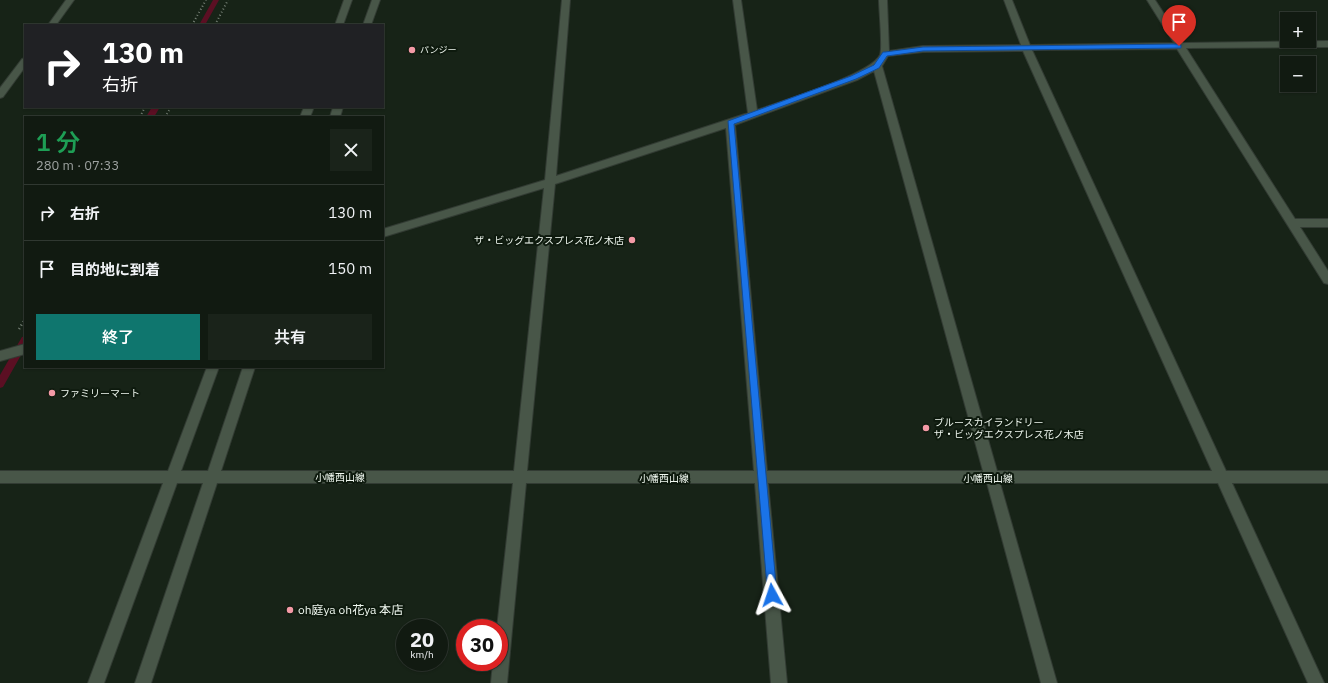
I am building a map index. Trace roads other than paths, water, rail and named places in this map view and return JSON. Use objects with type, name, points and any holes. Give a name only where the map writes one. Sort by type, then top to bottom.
[{"type":"street","points":[[53,24],[70,0]]},
{"type":"street","points":[[339,24],[348,0]]},
{"type":"street","points":[[367,24],[376,0]]},
{"type":"street","points":[[499,683],[550,182],[566,0]]},
{"type":"street","points":[[737,0],[753,114]]},
{"type":"street","points":[[384,233],[550,182],[730,123],[854,78],[877,66],[885,54],[883,0]]},
{"type":"street","points":[[1008,0],[1028,48],[1316,683]]},
{"type":"street","points":[[1151,0],[1328,280]]},
{"type":"street","points":[[885,54],[923,49],[1328,44]]},
{"type":"street","points":[[0,95],[24,62]]},
{"type":"street","points":[[877,66],[1049,683]]},
{"type":"street","points":[[730,123],[779,683]]},
{"type":"street","points":[[1291,223],[1328,223]]},
{"type":"street","points":[[5,355],[24,349]]},
{"type":"street","points":[[96,683],[174,477],[213,368]]},
{"type":"street","points":[[143,683],[249,368]]},
{"type":"street","name":"小幡西山線","points":[[0,477],[993,478],[1328,476]]},
{"type":"waterway","points":[[203,24],[216,0]]},
{"type":"waterway","points":[[151,116],[155,108]]},
{"type":"waterway","points":[[0,384],[24,342]]},
{"type":"place","name":"パンジー","points":[[412,50]]},
{"type":"place","name":"ザ・ビッグエクスプレス花ノ木店","points":[[632,240]]},
{"type":"place","name":"ファミリーマート","points":[[52,393]]},
{"type":"place","name":"ブルースカイランドリー ザ・ビッグエクスプレス花ノ木店","points":[[926,428]]},
{"type":"place","name":"oh庭ya oh花ya 本店","points":[[290,610]]}]
